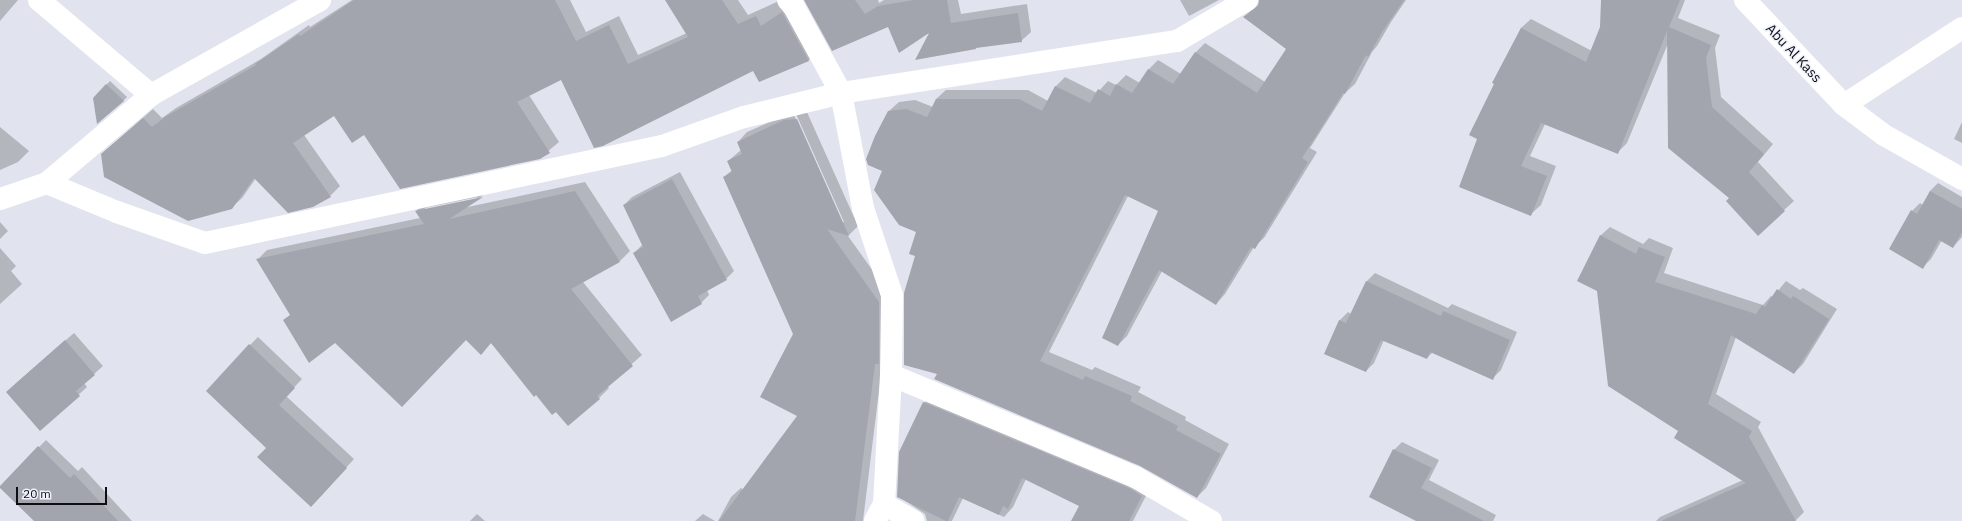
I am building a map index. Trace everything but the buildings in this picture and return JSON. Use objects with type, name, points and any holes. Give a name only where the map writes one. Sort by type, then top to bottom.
[{"type":"street","points":[[39,0],[151,95]]},
{"type":"street","points":[[0,199],[47,183],[151,95],[320,0]]},
{"type":"street","points":[[788,0],[794,7],[841,94],[863,208],[892,295],[892,375],[879,512],[914,521]]},
{"type":"street","points":[[47,183],[117,212],[205,243],[662,146],[744,117],[841,94],[1177,41],[1247,0]]},
{"type":"street","name":"Abu Al Kass","points":[[1745,0],[1844,105],[1884,135],[1962,179]]},
{"type":"street","points":[[1844,105],[1962,28]]},
{"type":"street","points":[[892,375],[1135,477],[1211,521]]}]
